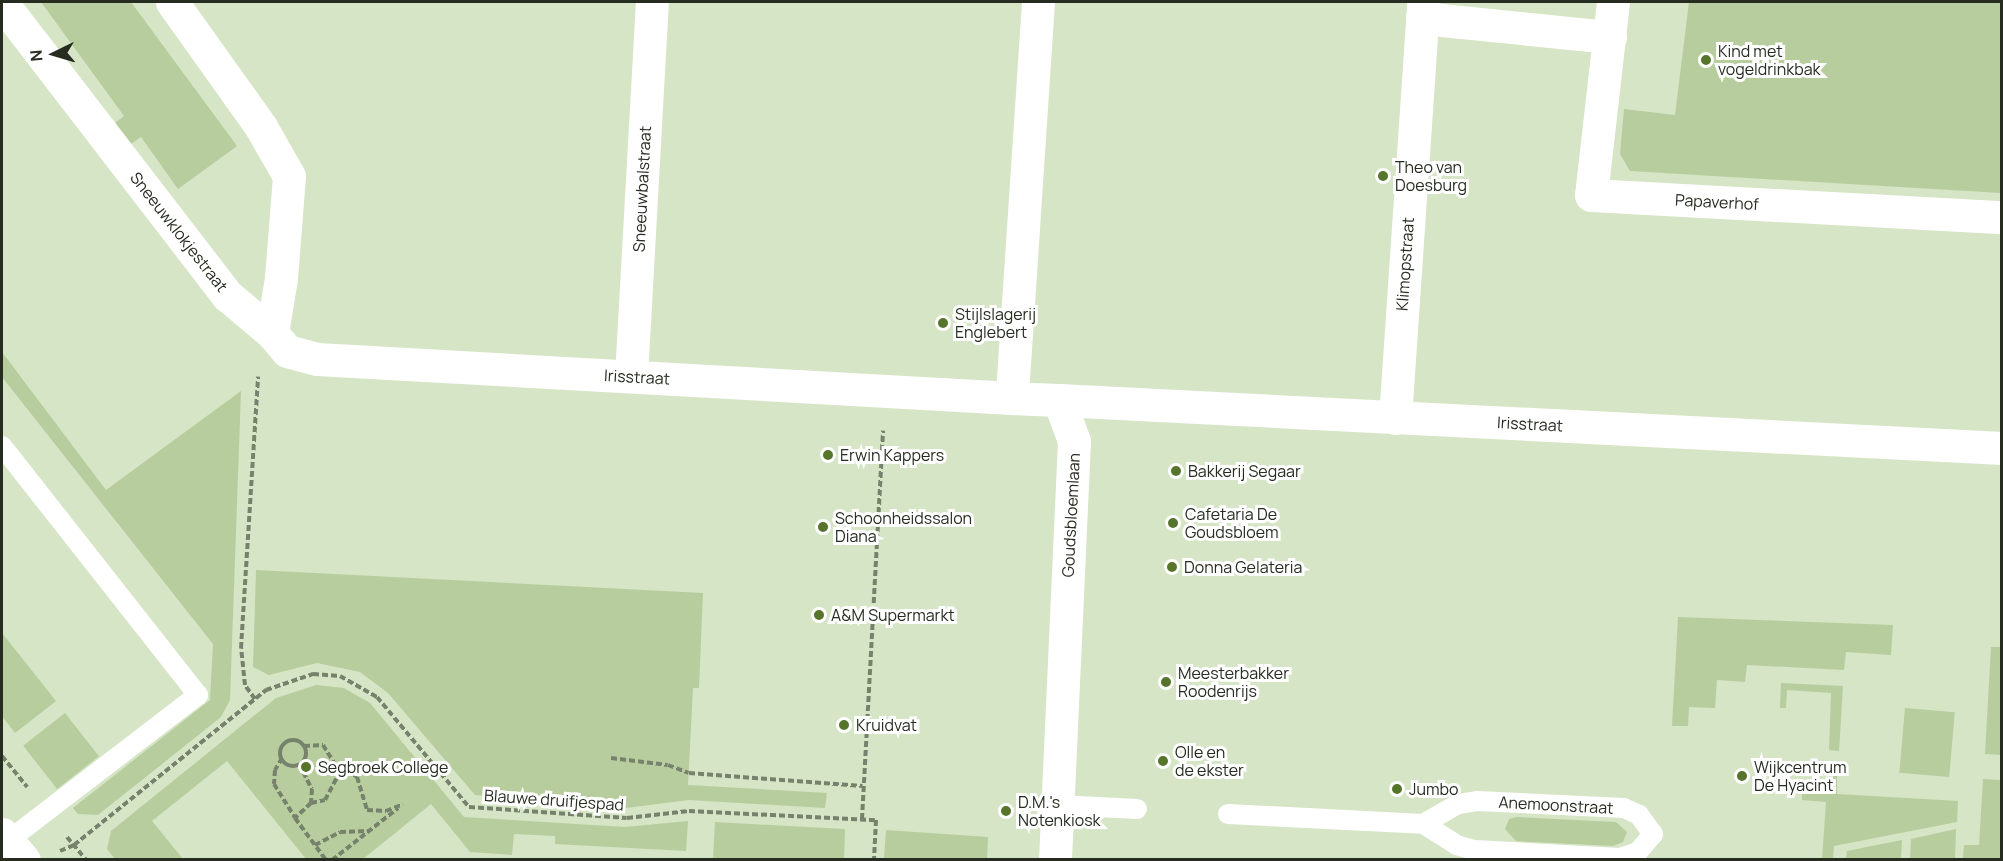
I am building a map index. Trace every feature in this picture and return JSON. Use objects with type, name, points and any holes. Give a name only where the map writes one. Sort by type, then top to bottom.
[{"type":"street","points":[[172,2],[261,127],[289,176],[281,278],[272,333]]},
{"type":"street","name":"Sneeuwbalstraat","points":[[631,376],[652,2]]},
{"type":"street","points":[[1038,2],[1012,398],[1059,400]]},
{"type":"street","name":"Papaverhof","points":[[1613,2],[1591,195],[2001,217]]},
{"type":"street","name":"Sneeuwklokjestraat","points":[[2,3],[228,296],[272,333]]},
{"type":"street","points":[[1422,10],[1610,37]]},
{"type":"street","name":"Klimopstraat","points":[[1395,418],[1422,10]]},
{"type":"street","name":"Irisstraat","points":[[272,333],[286,351],[317,359],[886,389],[1012,398]]},
{"type":"street","name":"Irisstraat","points":[[1059,400],[2001,448]]},
{"type":"street","name":"Goudsbloemlaan","points":[[1055,860],[1074,441],[1059,400]]},
{"type":"lane","points":[[2,446],[198,695],[11,845]]},
{"type":"lane","name":"Anemoonstraat","points":[[1228,814],[1423,824],[1457,845],[1474,850],[1596,857],[1619,858],[1638,852],[1653,834],[1639,815],[1624,808],[1488,801],[1458,804],[1423,824]]},
{"type":"lane","points":[[1058,805],[1137,810]]},
{"type":"path","points":[[255,699],[245,685],[241,648],[258,377],[272,333]]},
{"type":"path","points":[[874,860],[876,820],[862,819],[886,389]]},
{"type":"path","name":"Blauwe druifjespad","points":[[74,845],[255,699],[279,682],[313,674],[350,681],[377,697],[470,807],[627,818],[689,811],[862,819]]},
{"type":"path","points":[[326,860],[295,818],[274,784],[274,770],[282,758],[283,746],[289,741],[304,746],[323,745],[340,772]]},
{"type":"path","points":[[299,764],[306,754],[304,746]]},
{"type":"path","points":[[282,758],[288,764],[299,764]]},
{"type":"path","points":[[611,758],[668,765],[689,774],[863,786]]},
{"type":"path","points":[[299,764],[310,778],[311,803]]},
{"type":"path","points":[[295,818],[311,803],[325,800],[340,772]]},
{"type":"path","points":[[332,860],[402,802],[386,811],[367,810],[354,772],[340,772]]},
{"type":"path","points":[[315,845],[340,832],[368,831]]},
{"type":"green space","points":[[41,2],[131,2],[237,146],[178,189],[141,137],[125,148],[110,127],[124,116]]},
{"type":"green space","points":[[1689,2],[2001,2],[2001,193],[1630,171],[1620,154],[1624,109],[1675,115]]},
{"type":"green space","points":[[2,352],[106,490],[241,391],[230,700],[221,717],[98,815],[78,814],[73,808],[210,700],[213,644],[2,377]]},
{"type":"green space","points":[[256,570],[703,593],[699,688],[693,688],[688,785],[827,793],[825,808],[689,800],[626,808],[475,795],[388,693],[360,672],[317,663],[269,675],[253,667]]},
{"type":"green space","points":[[1678,617],[1893,625],[1891,655],[1846,652],[1844,670],[1747,665],[1745,682],[1717,680],[1715,708],[1689,707],[1688,726],[1672,726]]},
{"type":"green space","points":[[2,633],[56,701],[15,733],[2,716]]},
{"type":"green space","points":[[1991,647],[2001,647],[2001,755],[1985,754]]},
{"type":"green space","points":[[1781,683],[1843,686],[1839,751],[1829,750],[1831,693],[1787,690],[1786,708],[1780,708]]},
{"type":"green space","name":"Segbroek College","points":[[316,685],[344,688],[370,703],[464,817],[625,827],[688,821],[686,851],[555,844],[555,836],[514,834],[512,855],[470,852],[431,804],[363,859],[306,859],[227,761],[152,821],[183,859],[115,859],[107,849],[111,831],[276,698]]},
{"type":"green space","points":[[1905,708],[1955,712],[1949,777],[1899,773]]},
{"type":"green space","points":[[65,713],[99,756],[57,789],[23,746]]},
{"type":"green space","points":[[1828,769],[1837,770],[1837,794],[1958,801],[1957,822],[1834,846],[1833,859],[1822,859],[1826,802],[1802,800],[1802,792],[1826,793]]},
{"type":"green space","points":[[1983,779],[2001,780],[2001,859],[1963,859],[1964,845],[1979,845]]},
{"type":"green space","points":[[1516,817],[1616,822],[1627,832],[1623,842],[1613,846],[1516,841],[1505,829],[1509,819]]},
{"type":"green space","points":[[715,822],[845,829],[844,859],[713,859]]},
{"type":"green space","points":[[1956,829],[1955,859],[1910,859],[1911,839]]},
{"type":"green space","points":[[886,830],[988,837],[987,859],[884,859]]},
{"type":"green space","points":[[1902,840],[1901,859],[1846,859],[1847,851]]},
{"type":"place","name":"Kind met vogeldrinkbak","points":[[1706,60]]},
{"type":"place","name":"Theo van Doesburg","points":[[1383,176]]},
{"type":"place","name":"Stijlslagerij Englebert","points":[[943,323]]},
{"type":"place","name":"Erwin Kappers","points":[[828,455]]},
{"type":"place","name":"Bakkerij Segaar","points":[[1176,471]]},
{"type":"place","name":"Cafetaria De Goudsbloem","points":[[1173,523]]},
{"type":"place","name":"Schoonheidssalon Diana","points":[[823,527]]},
{"type":"place","name":"Donna Gelateria","points":[[1172,567]]},
{"type":"place","name":"A&M Supermarkt","points":[[819,615]]},
{"type":"place","name":"Meesterbakker Roodenrijs","points":[[1166,682]]},
{"type":"place","name":"Kruidvat","points":[[844,725]]},
{"type":"place","name":"Olle en de ekster","points":[[1163,761]]},
{"type":"place","name":"Segbroek College","points":[[306,767]]},
{"type":"place","name":"Wijkcentrum De Hyacint","points":[[1742,776]]},
{"type":"place","name":"Jumbo","points":[[1397,789]]},
{"type":"place","name":"D.M.'s Notenkiosk","points":[[1006,811]]}]
